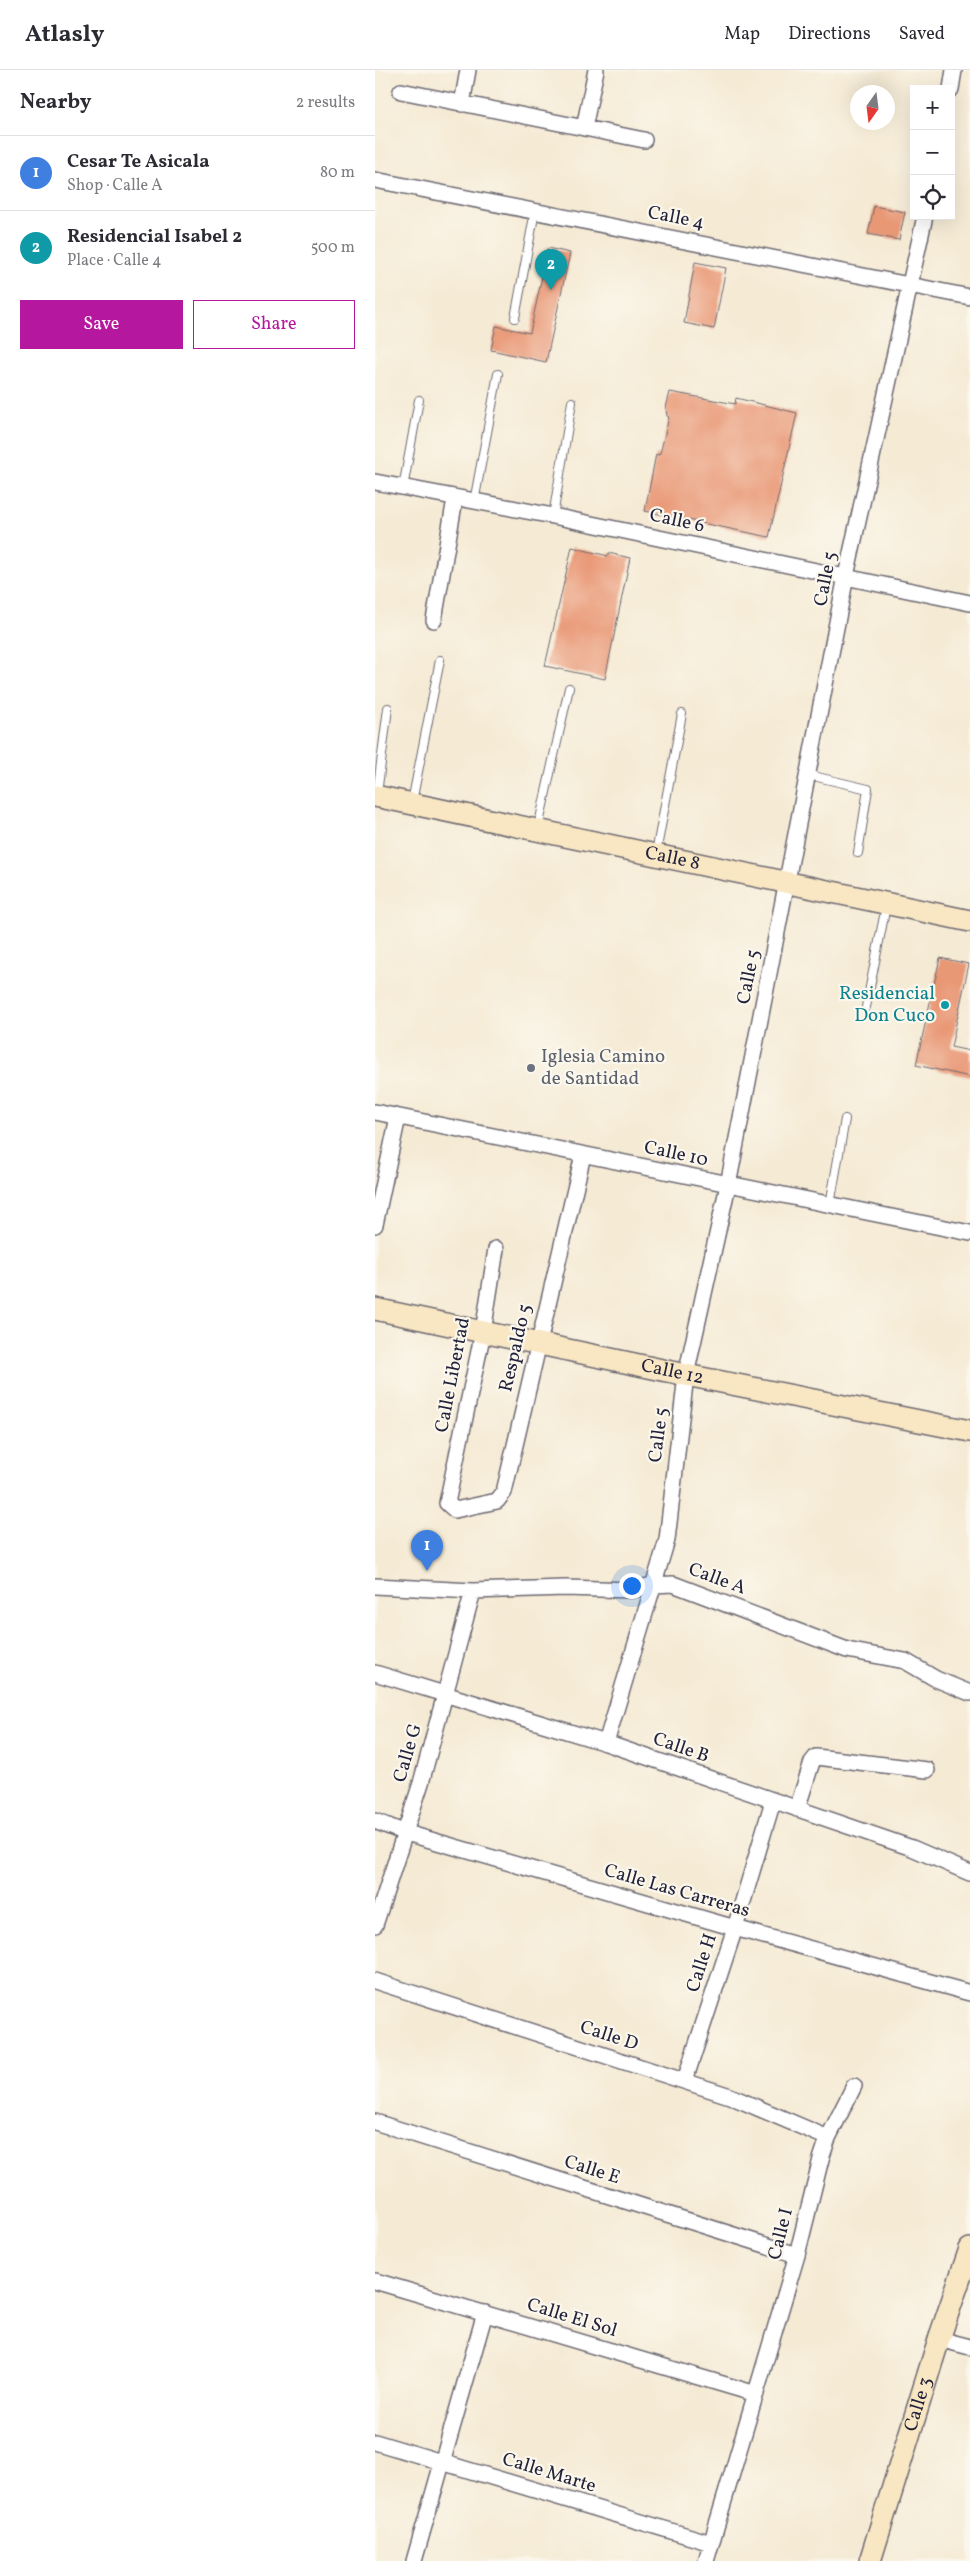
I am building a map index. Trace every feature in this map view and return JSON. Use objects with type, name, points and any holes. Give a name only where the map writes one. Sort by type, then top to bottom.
[{"type":"street","points":[[462,104],[468,70]]},
{"type":"street","points":[[584,128],[596,70]]},
{"type":"street","points":[[952,85],[954,70]]},
{"type":"street","points":[[401,91],[644,140]]},
{"type":"street","name":"Calle 4","points":[[375,180],[970,297]]},
{"type":"street","name":"Calle 5","points":[[606,1743],[652,1584],[667,1540],[686,1374],[728,1185],[809,775],[846,576],[924,220]]},
{"type":"street","name":"Calle 6","points":[[375,482],[455,499],[553,516],[970,603]]},
{"type":"street","points":[[434,620],[455,499]]},
{"type":"street","name":"Calle 8","points":[[376,796],[970,921]]},
{"type":"street","name":"Calle 10","points":[[375,1112],[970,1233]]},
{"type":"street","points":[[375,1225],[398,1117]]},
{"type":"street","name":"Respaldo 5","points":[[451,1507],[455,1510],[497,1501],[501,1498],[583,1155]]},
{"type":"street","name":"Calle Libertad","points":[[451,1507],[447,1503],[483,1332],[496,1249]]},
{"type":"street","name":"Calle 12","points":[[375,1309],[686,1374],[970,1430]]},
{"type":"street","name":"Calle A","points":[[375,1586],[473,1591],[565,1588],[632,1590],[652,1584],[676,1585],[852,1652],[905,1661],[936,1679],[970,1693]]},
{"type":"street","name":"Calle G","points":[[375,1925],[403,1832],[421,1783],[473,1591]]},
{"type":"street","name":"Calle B","points":[[375,1673],[445,1696],[606,1743],[912,1848],[970,1873]]},
{"type":"street","points":[[797,1809],[812,1762],[816,1757],[927,1770]]},
{"type":"street","name":"Calle H","points":[[685,2080],[735,1928],[773,1801]]},
{"type":"street","name":"Calle Las Carreras","points":[[375,1821],[403,1832],[735,1928],[970,1993]]},
{"type":"street","name":"Calle D","points":[[375,1981],[685,2080],[729,2096],[828,2138]]},
{"type":"street","name":"Calle I","points":[[706,2561],[797,2256],[815,2179],[828,2138],[854,2086]]},
{"type":"street","name":"Calle E","points":[[375,2122],[797,2256]]},
{"type":"street","name":"Calle 3","points":[[870,2561],[939,2339],[970,2249]]},
{"type":"street","name":"Calle El Sol","points":[[375,2281],[756,2394]]},
{"type":"street","points":[[414,2561],[485,2313]]},
{"type":"street","points":[[939,2339],[970,2347]]},
{"type":"street","name":"Calle Marte","points":[[375,2442],[711,2543]]},
{"type":"lane","points":[[515,318],[535,211]]},
{"type":"lane","points":[[474,502],[498,374]]},
{"type":"lane","points":[[403,488],[419,400]]},
{"type":"lane","points":[[553,516],[572,402]]},
{"type":"lane","points":[[412,804],[440,660]]},
{"type":"lane","points":[[538,830],[569,688]]},
{"type":"lane","points":[[376,796],[389,708]]},
{"type":"lane","points":[[656,855],[682,714]]},
{"type":"lane","points":[[809,775],[868,789],[858,853]]},
{"type":"lane","points":[[866,1007],[887,904]]},
{"type":"lane","points":[[829,1205],[845,1119]]},
{"type":"building","points":[[874,206],[905,212],[899,240],[868,234]]},
{"type":"building","points":[[548,248],[570,253],[546,362],[491,350],[496,326],[530,333]]},
{"type":"building","points":[[695,262],[726,268],[714,329],[684,323]]},
{"type":"building","points":[[670,392],[735,404],[736,398],[797,413],[769,537],[645,511],[656,454],[659,455],[661,450],[669,417],[667,416],[666,408]]},
{"type":"building","points":[[572,547],[608,556],[609,553],[630,558],[605,679],[545,666]]},
{"type":"building","name":"Residencial Don Cuco","points":[[940,958],[969,964],[951,1047],[970,1051],[970,1077],[916,1065]]},
{"type":"place","name":"Residencial Isabel 2","points":[[551,290]]},
{"type":"place","name":"Residencial Don Cuco","points":[[945,1005]]},
{"type":"place","name":"Iglesia Camino de Santidad","points":[[531,1068]]},
{"type":"place","name":"Cesar Te Asicala","points":[[427,1571]]}]
